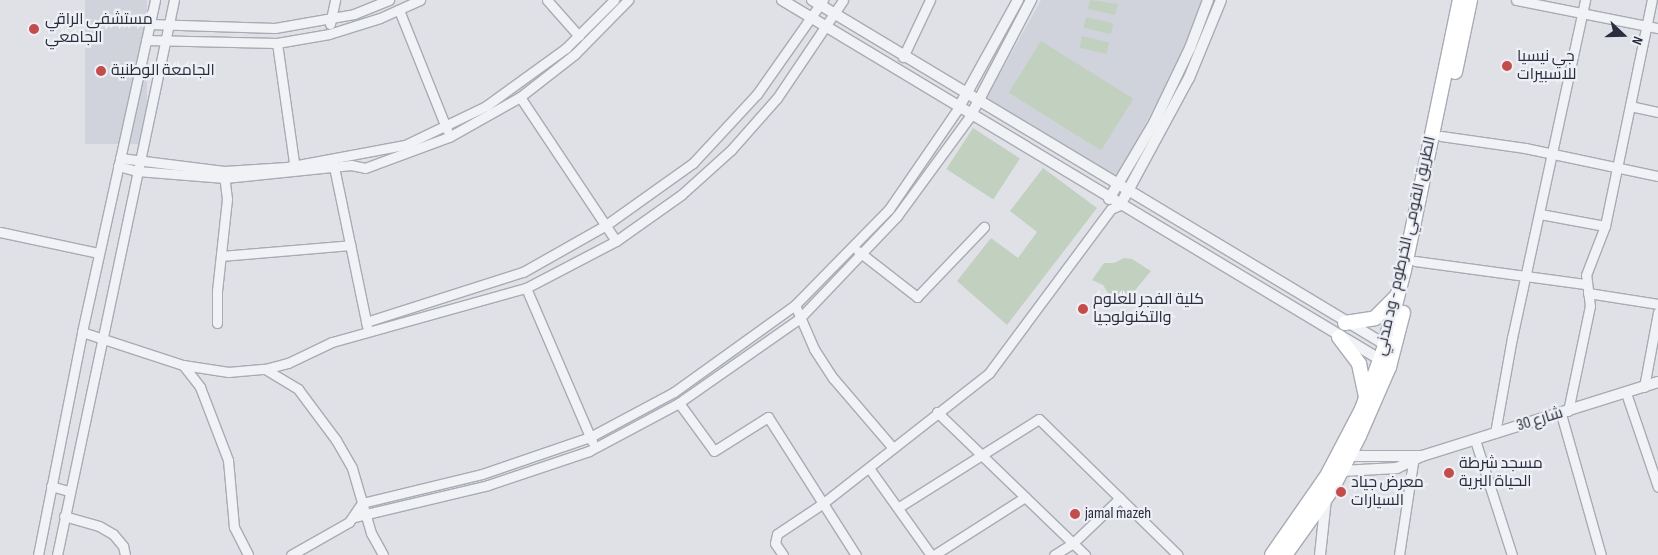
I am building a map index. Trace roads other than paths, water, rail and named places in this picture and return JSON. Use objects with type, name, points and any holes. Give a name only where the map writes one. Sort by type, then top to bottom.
[{"type":"highway","name":"الطريق القومي الخرطوم - ود مدني","points":[[1272,555],[1317,493],[1366,396],[1381,360],[1399,292],[1460,0]]},
{"type":"highway","name":"الطريق القومي الخرطوم - ود مدني","points":[[1285,555],[1327,496],[1342,471],[1391,361],[1415,261],[1470,0]]},
{"type":"highway","points":[[1345,323],[1375,318],[1389,308],[1399,292]]},
{"type":"highway","points":[[1339,337],[1359,364],[1366,396]]},
{"type":"street","points":[[38,555],[98,253],[154,0]]},
{"type":"street","points":[[57,555],[174,0]]},
{"type":"street","points":[[329,34],[335,0]]},
{"type":"street","points":[[150,24],[168,27],[275,28],[331,20],[389,0]]},
{"type":"street","points":[[146,40],[165,42],[277,43],[329,34],[399,10],[420,0]]},
{"type":"street","points":[[547,0],[579,36]]},
{"type":"street","points":[[119,162],[138,167],[225,174],[333,164],[405,145],[446,127],[486,106],[579,36],[614,0]]},
{"type":"street","points":[[333,164],[365,168],[449,137],[520,97],[575,54],[628,0]]},
{"type":"street","points":[[782,0],[960,107],[1113,204],[1381,360]]},
{"type":"street","points":[[82,332],[101,340],[183,365],[228,372],[265,368],[288,363],[332,342],[369,334],[526,288],[616,241],[681,195],[731,150],[777,98],[826,28],[843,0]]},
{"type":"street","points":[[903,57],[930,0]]},
{"type":"street","points":[[354,517],[362,503],[487,472],[590,437],[674,392],[795,305],[889,209],[968,95],[1018,0]]},
{"type":"street","points":[[291,555],[313,545],[354,517],[488,486],[595,449],[679,402],[799,319],[897,216],[971,114],[1031,0]]},
{"type":"street","points":[[783,555],[775,542],[777,534],[822,504],[989,373],[1113,204],[1127,193],[1141,157],[1190,48],[1208,0]]},
{"type":"street","points":[[1113,204],[1117,186],[1141,157],[1188,78],[1221,0]]},
{"type":"street","points":[[1516,0],[1582,11],[1658,28]]},
{"type":"street","points":[[1495,433],[1526,275],[1585,0]]},
{"type":"street","points":[[1601,555],[1564,412],[1590,306],[1587,288],[1590,262],[1605,226],[1652,0]]},
{"type":"street","points":[[366,322],[522,272],[606,225],[693,163],[757,94],[812,18],[819,2],[834,14],[903,57],[1127,193],[1345,323],[1386,345]]},
{"type":"street","points":[[399,10],[449,137]]},
{"type":"street","points":[[277,43],[295,169]]},
{"type":"street","points":[[520,97],[616,241]]},
{"type":"street","points":[[1630,106],[1658,112]]},
{"type":"street","points":[[1441,136],[1526,148],[1551,156],[1658,176]]},
{"type":"street","points":[[1062,170],[1069,157]]},
{"type":"street","points":[[333,164],[369,334]]},
{"type":"street","points":[[217,324],[216,291],[221,256],[225,174]]},
{"type":"street","points":[[1540,214],[1605,226]]},
{"type":"street","points":[[853,246],[913,296],[919,297],[984,227]]},
{"type":"street","points":[[0,232],[98,253]]},
{"type":"street","points":[[221,256],[351,245]]},
{"type":"street","points":[[1415,261],[1526,275],[1658,304]]},
{"type":"street","points":[[526,288],[595,449]]},
{"type":"street","points":[[795,305],[799,319],[833,378],[893,448]]},
{"type":"street","points":[[1644,387],[1658,312]]},
{"type":"street","points":[[183,365],[200,387],[228,460],[234,527],[248,555]]},
{"type":"street","points":[[265,368],[298,389],[336,440],[352,468],[366,515],[383,555]]},
{"type":"street","name":"شارع 30","points":[[1349,456],[1422,456],[1658,382]]},
{"type":"street","points":[[1626,393],[1658,487]]},
{"type":"street","points":[[679,402],[714,451],[768,417],[856,555]]},
{"type":"street","points":[[938,412],[1085,555]]},
{"type":"street","points":[[899,506],[1041,419],[1178,555]]},
{"type":"street","points":[[1475,440],[1512,555]]},
{"type":"street","name":"شارع 30","points":[[1342,471],[1391,470],[1413,462],[1422,456]]},
{"type":"street","points":[[1399,555],[1413,462]]},
{"type":"street","points":[[869,468],[899,506],[933,555],[1025,497]]},
{"type":"street","points":[[487,472],[488,486]]},
{"type":"street","points":[[51,486],[69,491]]},
{"type":"street","points":[[1320,555],[1327,496]]},
{"type":"street","points":[[1054,555],[1073,543],[1120,498]]},
{"type":"street","points":[[64,516],[99,526],[113,534],[123,546],[125,555]]},
{"type":"place","name":"مستشفى الراقي الجامعي","points":[[34,29]]},
{"type":"place","name":"جي نيسيا للاسبيرات","points":[[1507,66]]},
{"type":"place","name":"الجامعة الوطنية","points":[[101,71]]},
{"type":"place","name":"كلية الفجر للعلوم والتكنولوجيا","points":[[1083,309]]},
{"type":"place","name":"مسجد شرطة الحياة البرية","points":[[1449,473]]},
{"type":"place","name":"معرض جياد السيارات","points":[[1341,492]]},
{"type":"place","name":"jamal mazeh","points":[[1075,514]]}]
